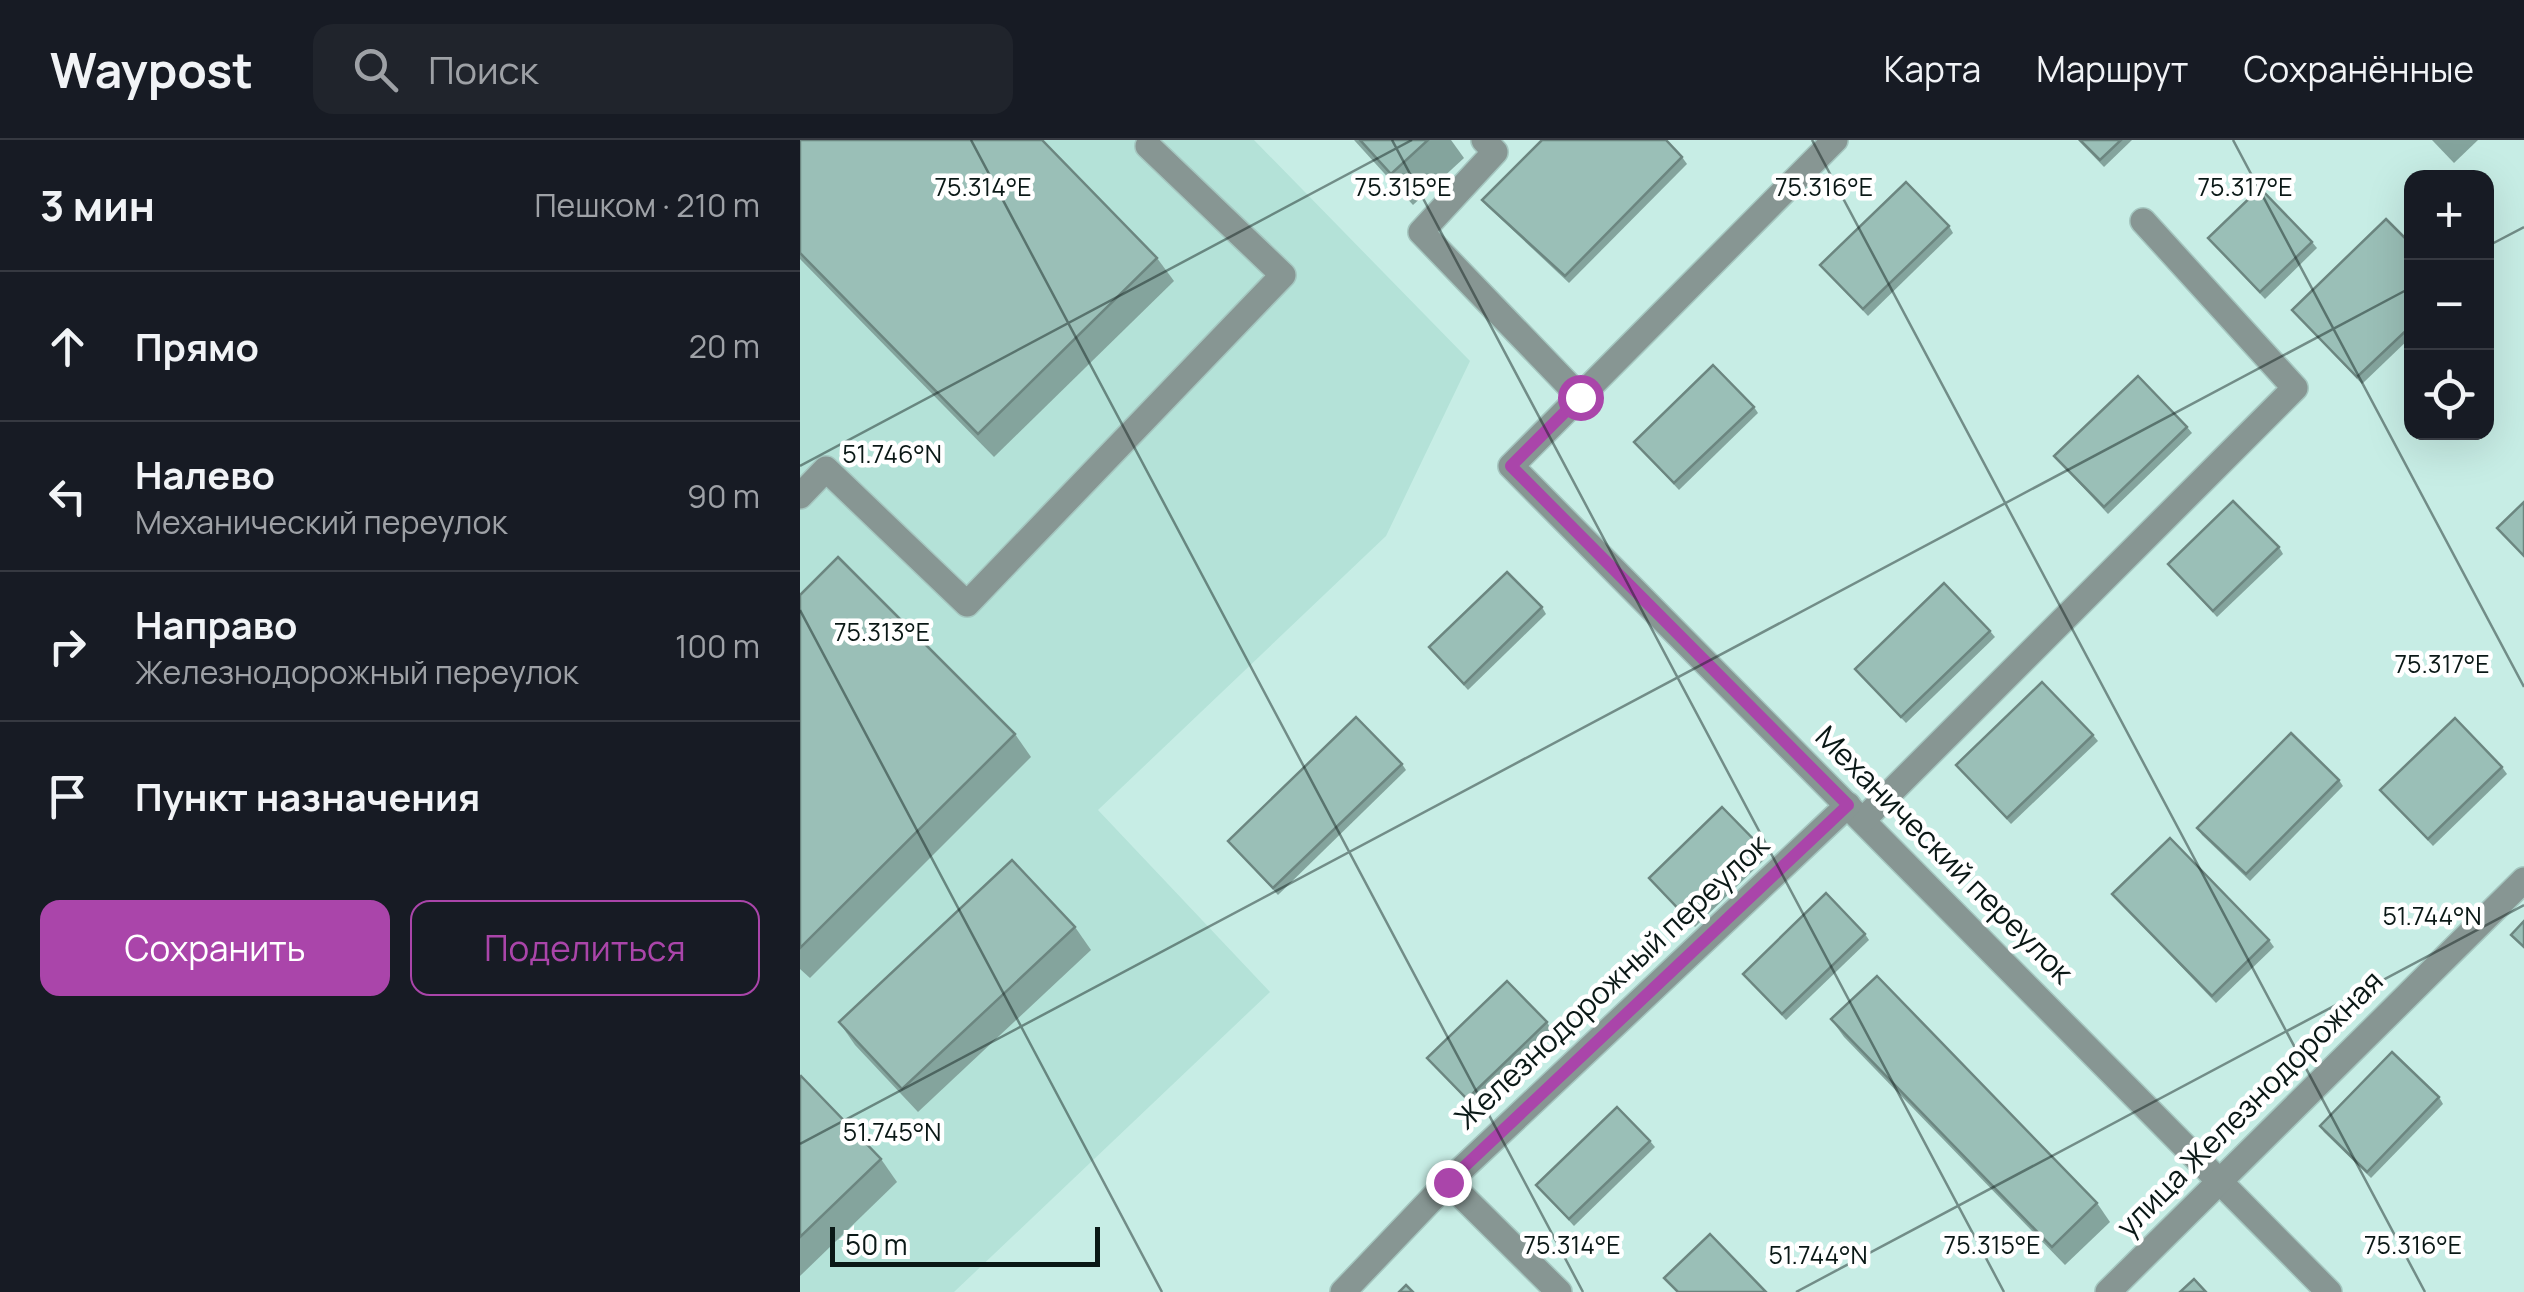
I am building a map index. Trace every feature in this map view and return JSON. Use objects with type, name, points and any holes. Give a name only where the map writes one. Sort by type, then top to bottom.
[{"type":"street","points":[[1484,140],[1495,152],[1421,232],[1580,397],[1835,140]]},
{"type":"street","points":[[800,496],[826,469],[967,604],[1283,274],[1148,146]]},
{"type":"street","name":"Железнодорожный переулок","points":[[1343,1292],[1448,1182],[1856,812],[2296,388],[2143,220]]},
{"type":"street","name":"Механический переулок","points":[[1580,397],[1511,466],[2329,1292]]},
{"type":"street","name":"улица Железнодорожная","points":[[2108,1292],[2524,880]]},
{"type":"street","points":[[1448,1182],[1559,1292]]},
{"type":"shaded area","points":[[800,140],[1254,140],[1470,361],[1386,536],[1098,810],[1270,992],[954,1292],[800,1292]]},
{"type":"building","points":[[800,140],[1042,140],[1157,258],[978,434],[800,253]]},
{"type":"building","points":[[1360,140],[1428,140],[1391,174]]},
{"type":"building","points":[[1542,140],[1666,140],[1682,157],[1565,276],[1482,200]]},
{"type":"building","points":[[2080,140],[2121,140],[2100,160]]},
{"type":"building","points":[[1906,182],[1949,226],[1863,309],[1820,265]]},
{"type":"building","points":[[2260,188],[2312,242],[2260,292],[2208,238]]},
{"type":"building","points":[[2386,219],[2404,237],[2404,333],[2357,377],[2292,310]]},
{"type":"building","points":[[1713,365],[1754,407],[1674,483],[1634,442]]},
{"type":"building","points":[[2138,376],[2187,427],[2104,507],[2054,456]]},
{"type":"building","points":[[2233,501],[2279,547],[2213,611],[2168,564]]},
{"type":"building","points":[[2524,502],[2524,556],[2497,528]]},
{"type":"building","points":[[838,557],[1015,734],[800,948],[800,595]]},
{"type":"building","points":[[1507,572],[1542,607],[1464,684],[1429,647]]},
{"type":"building","points":[[1944,583],[1990,631],[1901,717],[1855,669]]},
{"type":"building","points":[[2042,682],[2093,735],[2007,818],[1956,765]]},
{"type":"building","points":[[1356,717],[1402,764],[1273,888],[1228,841]]},
{"type":"building","points":[[2455,718],[2502,767],[2428,839],[2380,790]]},
{"type":"building","points":[[2291,733],[2339,780],[2246,874],[2197,828]]},
{"type":"building","points":[[1722,807],[1764,850],[1690,921],[1649,878]]},
{"type":"building","points":[[2170,838],[2269,940],[2212,996],[2112,894]]},
{"type":"building","points":[[1012,860],[1075,927],[902,1089],[839,1022]]},
{"type":"building","points":[[1826,893],[1865,934],[1782,1014],[1743,974]]},
{"type":"building","points":[[2524,921],[2524,947],[2511,935]]},
{"type":"building","points":[[1877,976],[2097,1203],[2052,1247],[1831,1019]]},
{"type":"building","points":[[1507,981],[1547,1022],[1467,1099],[1427,1058]]},
{"type":"building","points":[[2392,1052],[2439,1097],[2367,1172],[2320,1126]]},
{"type":"building","points":[[800,1077],[881,1159],[800,1237]]},
{"type":"building","points":[[1617,1107],[1650,1141],[1569,1219],[1536,1185]]},
{"type":"building","points":[[1710,1234],[1766,1292],[1678,1292],[1664,1278]]},
{"type":"building","points":[[2194,1279],[2206,1292],[2180,1292]]},
{"type":"route","points":[[1448,1182],[1848,805],[1511,466],[1580,397]]}]
